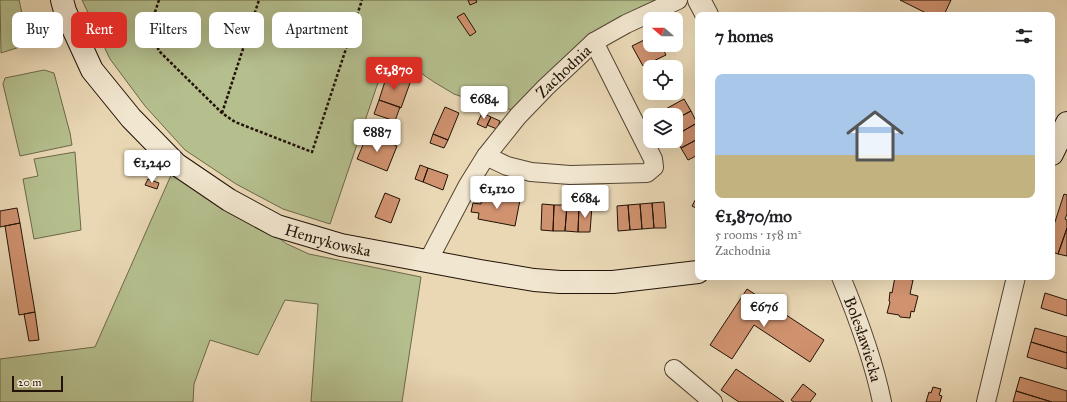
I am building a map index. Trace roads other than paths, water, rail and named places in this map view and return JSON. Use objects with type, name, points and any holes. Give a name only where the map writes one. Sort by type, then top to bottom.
[{"type":"main road","name":"Henrykowska","points":[[62,0],[65,11],[92,70],[130,118],[176,164],[229,200],[277,226],[341,245],[527,279],[560,282],[613,282],[695,272]]},
{"type":"main road","points":[[699,0],[705,12]]},
{"type":"main road","points":[[1055,148],[1067,123]]},
{"type":"street","name":"Zachodnia","points":[[428,262],[468,185],[486,156],[546,87],[594,42],[626,24],[678,0]]},
{"type":"street","name":"Zachodnia","points":[[486,156],[507,166],[531,172],[570,175],[647,173],[654,167],[653,159],[594,42]]},
{"type":"street","name":"Bolesławiecka","points":[[842,280],[864,335],[876,373],[882,402]]},
{"type":"street","points":[[986,402],[1015,280]]},
{"type":"street","points":[[674,369],[713,402]]}]
